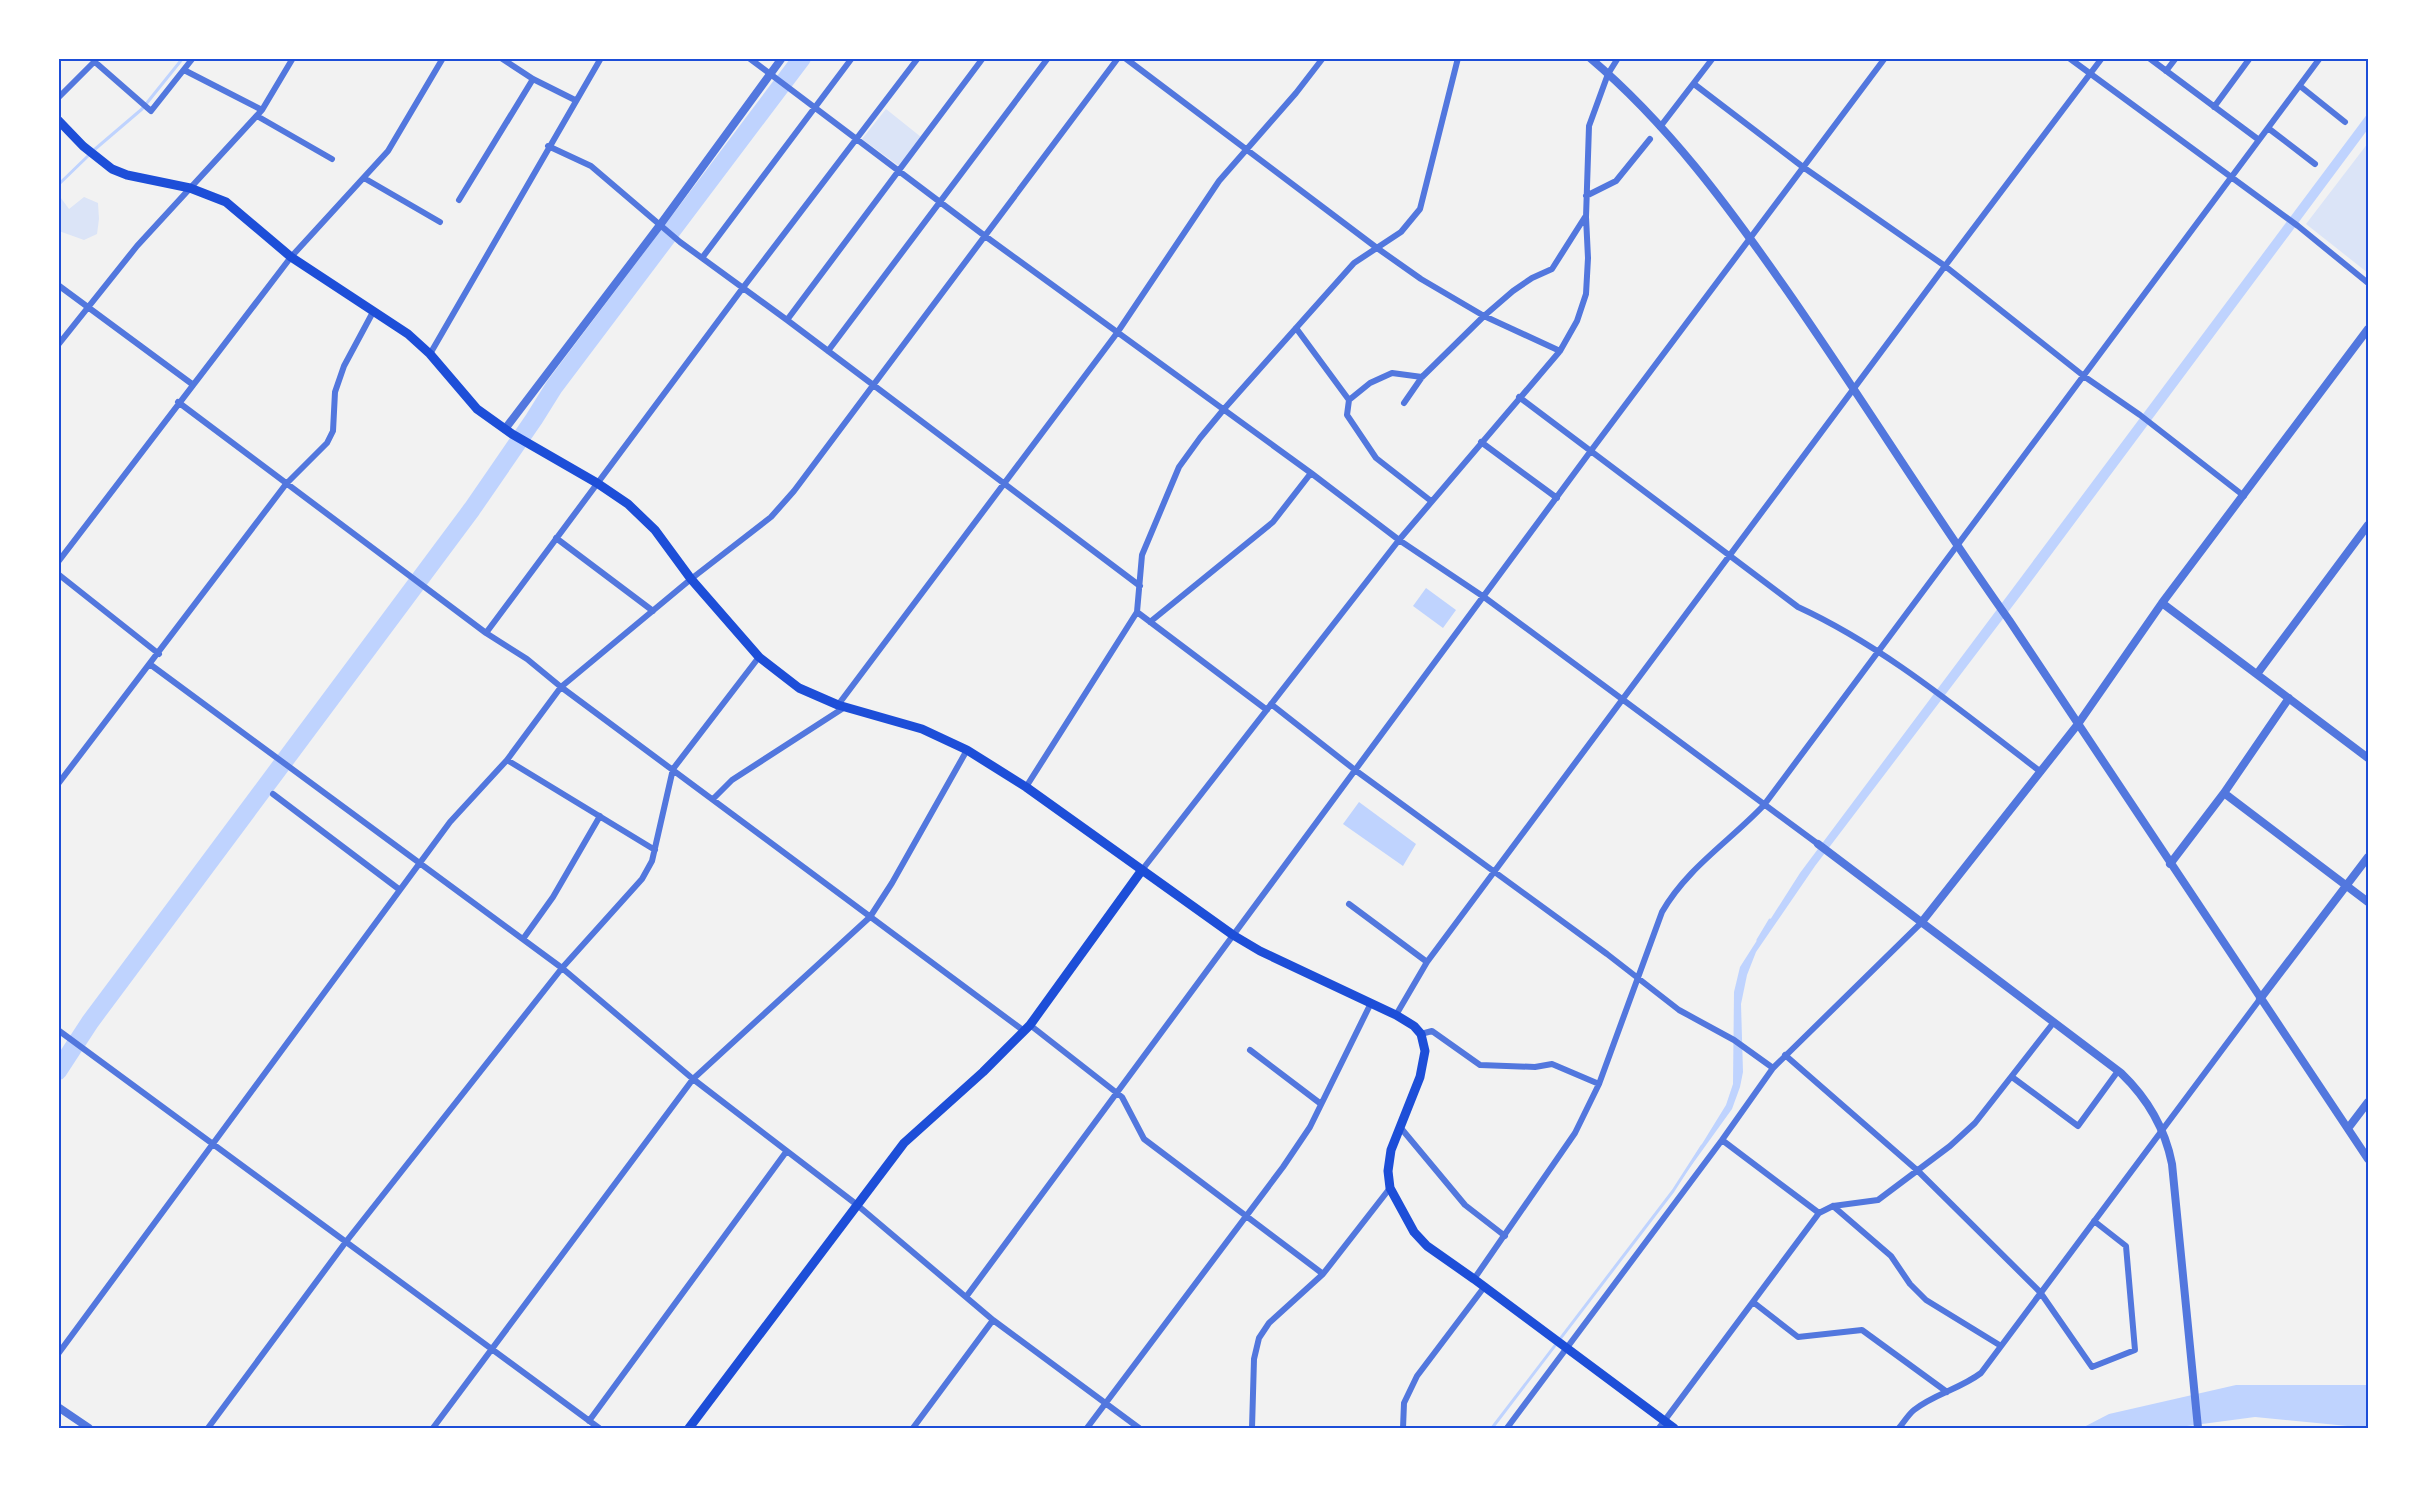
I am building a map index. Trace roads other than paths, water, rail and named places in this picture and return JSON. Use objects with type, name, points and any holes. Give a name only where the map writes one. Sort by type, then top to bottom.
[{"type":"main road","points":[[58,120],[83,146],[112,169],[127,175],[189,188],[226,202],[291,257],[408,334],[430,354],[477,409],[509,432],[597,483],[628,504],[655,530],[691,579],[759,657],[799,688],[842,706],[922,729],[966,750],[1026,787],[1233,935],[1414,1026],[1421,1034],[1425,1051],[1420,1077],[1391,1150],[1388,1171],[1390,1188],[1414,1232],[1427,1246],[1485,1286],[1567,1348],[1662,1425],[1674,1428]]},
{"type":"main road","points":[[689,1428],[904,1143],[983,1072],[1027,1028],[1143,870]]},
{"type":"street","points":[[58,98],[97,60],[151,111],[193,58]]},
{"type":"street","points":[[58,345],[137,246],[262,110],[293,58]]},
{"type":"street","points":[[58,562],[291,257],[388,151],[443,58]]},
{"type":"street","points":[[501,58],[575,100]]},
{"type":"street","points":[[430,354],[548,146],[601,58]]},
{"type":"street","points":[[749,58],[1117,333],[1224,409],[1399,540],[1484,597],[1818,844],[2139,1089],[2162,1131],[2172,1164],[2198,1428]]},
{"type":"street","points":[[509,432],[663,228],[782,58]]},
{"type":"street","points":[[702,258],[852,58]]},
{"type":"street","points":[[486,633],[742,289],[918,58]]},
{"type":"street","points":[[787,320],[983,58]]},
{"type":"street","points":[[828,351],[1048,58]]},
{"type":"street","points":[[58,1354],[450,822],[507,760],[561,687],[691,579],[771,517],[794,491],[1118,58]]},
{"type":"street","points":[[1125,58],[1421,279],[1484,316],[1560,351]]},
{"type":"street","points":[[713,799],[732,780],[842,706],[1117,333],[1219,181],[1296,93],[1323,58]]},
{"type":"street","points":[[1026,787],[1137,612],[1142,555],[1179,468],[1224,409],[1354,263],[1401,232],[1420,209],[1458,58]]},
{"type":"street","points":[[1590,58],[1660,127],[1698,169],[1751,239],[1854,387],[1958,548],[2009,620],[2260,999],[2349,1127],[2368,1160]]},
{"type":"street","points":[[1143,870],[1399,540],[1560,351],[1577,321],[1586,294],[1589,126],[1608,74],[1618,58]]},
{"type":"street","points":[[1660,127],[1713,58]]},
{"type":"street","points":[[966,1297],[1590,452],[1885,58]]},
{"type":"street","points":[[2069,58],[2298,226],[2368,283]]},
{"type":"street","points":[[1396,1015],[1427,962],[1730,557],[1854,387],[2103,58]]},
{"type":"street","points":[[2149,58],[2259,140]]},
{"type":"street","points":[[2166,71],[2176,58]]},
{"type":"street","points":[[2214,107],[2250,58]]},
{"type":"street","points":[[1474,1279],[1575,1133],[1599,1084],[1636,979],[1662,912],[1673,893],[1692,872],[1764,805],[1958,548],[2320,58]]},
{"type":"street","points":[[184,70],[262,110]]},
{"type":"street","points":[[459,200],[533,78]]},
{"type":"street","points":[[1694,84],[1803,167],[1945,266],[2085,377],[2140,415],[2244,496]]},
{"type":"street","points":[[2300,86],[2345,122]]},
{"type":"street","points":[[257,116],[332,159]]},
{"type":"street","points":[[2268,128],[2315,164]]},
{"type":"street","points":[[1586,196],[1616,181],[1650,139]]},
{"type":"street","points":[[548,146],[591,166],[680,242],[1140,586]]},
{"type":"street","points":[[364,178],[440,222]]},
{"type":"street","points":[[1404,403],[1422,377],[1484,316],[1532,278],[1552,269],[1586,217]]},
{"type":"street","points":[[58,285],[192,384]]},
{"type":"street","points":[[58,784],[151,665],[286,484],[327,443],[333,431],[335,393],[344,366],[373,312]]},
{"type":"street","points":[[1296,328],[1349,400]]},
{"type":"street","points":[[1507,1428],[1773,1068],[1921,923],[2041,772],[2078,724],[2162,603],[2368,329]]},
{"type":"street","points":[[1422,377],[1392,373],[1370,383],[1349,400],[1347,415],[1376,459],[1431,501]]},
{"type":"street","points":[[1519,397],[1798,607],[1838,626],[1878,651],[2041,772]]},
{"type":"street","points":[[178,402],[486,633],[527,659],[561,687],[870,917],[1118,1093],[1144,1139],[1323,1274]]},
{"type":"street","points":[[1481,442],[1557,498]]},
{"type":"street","points":[[1150,622],[1273,522],[1311,473]]},
{"type":"street","points":[[2257,674],[2368,525]]},
{"type":"street","points":[[556,538],[653,610]]},
{"type":"street","points":[[58,574],[159,654]]},
{"type":"street","points":[[2162,603],[2368,758]]},
{"type":"street","points":[[1137,612],[1607,954],[1636,979],[1679,1010],[1734,1040],[1773,1068]]},
{"type":"street","points":[[208,1428],[345,1243],[562,968],[642,879],[652,861],[673,770],[759,657]]},
{"type":"street","points":[[151,665],[562,968],[693,1079],[856,1204],[993,1320],[1139,1428]]},
{"type":"street","points":[[2170,864],[2224,793],[2289,698]]},
{"type":"street","points":[[434,1428],[693,1079],[870,917],[892,883],[966,750]]},
{"type":"street","points":[[507,760],[655,850]]},
{"type":"street","points":[[2224,793],[2368,902]]},
{"type":"street","points":[[273,794],[400,890]]},
{"type":"street","points":[[523,939],[553,897],[600,816]]},
{"type":"street","points":[[1899,1428],[1912,1412],[1981,1373],[2368,856]]},
{"type":"street","points":[[1349,904],[1427,962]]},
{"type":"street","points":[[1087,1428],[1294,1151],[1321,1104],[1371,1003]]},
{"type":"street","points":[[1662,1425],[1819,1213],[1833,1206],[1878,1200],[1918,1171],[1975,1123],[2054,1022]]},
{"type":"street","points":[[58,1030],[491,1351],[599,1428]]},
{"type":"street","points":[[1421,1034],[1432,1031],[1480,1065],[1535,1067],[1552,1064],[1599,1084]]},
{"type":"street","points":[[1250,1050],[1321,1104]]},
{"type":"street","points":[[1785,1056],[1918,1171],[2040,1292],[2092,1367],[2135,1350],[2126,1246],[2094,1221]]},
{"type":"street","points":[[2012,1077],[2078,1126],[2118,1071]]},
{"type":"street","points":[[2349,1127],[2368,1102]]},
{"type":"street","points":[[1400,1128],[1465,1205],[1505,1236]]},
{"type":"street","points":[[1722,1140],[1819,1213]]},
{"type":"street","points":[[589,1421],[786,1152]]},
{"type":"street","points":[[1252,1428],[1254,1359],[1260,1338],[1269,1323],[1323,1274],[1390,1188]]},
{"type":"street","points":[[1833,1206],[1891,1256],[1910,1284],[1926,1300],[2001,1346]]},
{"type":"street","points":[[1403,1428],[1404,1403],[1417,1376],[1485,1286]]},
{"type":"street","points":[[1753,1302],[1798,1337],[1862,1330],[1947,1392]]},
{"type":"street","points":[[913,1428],[993,1320]]},
{"type":"street","points":[[58,1407],[89,1428]]},
{"type":"water","points":[[2368,113],[2368,129],[2024,591],[1815,866],[1756,952],[1747,975],[1741,1004],[1743,1072],[1740,1087],[1732,1109],[1673,1191],[1726,1105],[1733,1084],[1734,992],[1740,967],[1800,873]]},
{"type":"water","points":[[1426,588],[1456,610],[1443,628],[1413,606]]},
{"type":"water","points":[[1359,802],[1416,844],[1403,866],[1343,824]]},
{"type":"water","points":[[2236,1385],[2368,1385],[2368,1428],[2255,1417],[2172,1428],[2082,1428],[2109,1414]]},
{"type":"waterway","points":[[94,150],[142,109],[183,58]]},
{"type":"waterway","points":[[58,1071],[90,1022],[472,509],[554,387],[802,58]]},
{"type":"waterway","points":[[58,185],[89,155]]},
{"type":"waterway","points":[[1758,940],[1770,920]]},
{"type":"waterway","points":[[1492,1428],[1673,1191],[1702,1146]]}]
